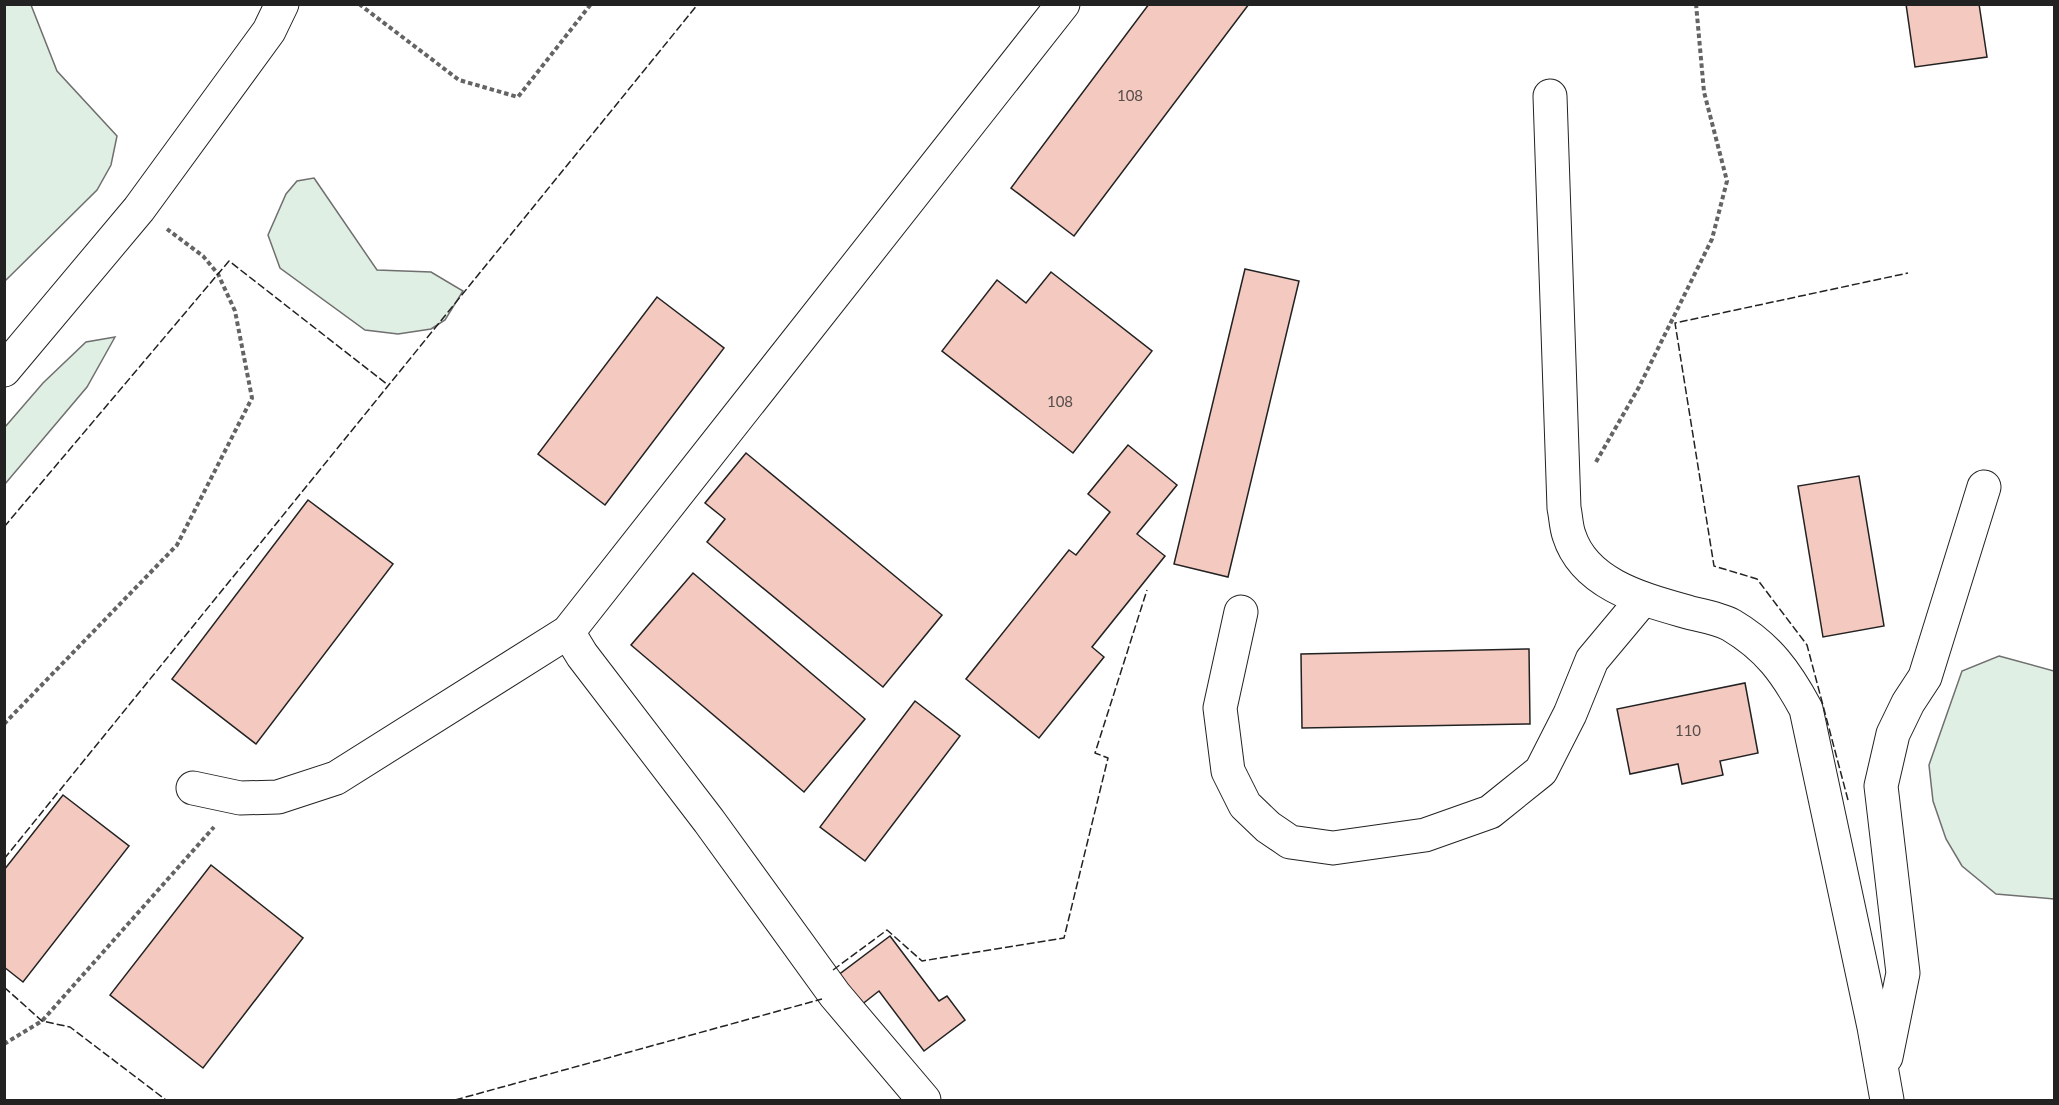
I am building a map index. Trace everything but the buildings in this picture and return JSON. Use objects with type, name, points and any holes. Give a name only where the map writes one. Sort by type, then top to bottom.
[{"type":"street","points":[[4,370],[140,209],[269,31],[282,4]]},
{"type":"street","points":[[193,788],[240,798],[278,797],[336,778],[568,632],[1063,4]]},
{"type":"street","points":[[1550,96],[1564,508],[1569,536],[1583,561],[1608,583],[1643,599],[1729,624],[1763,648],[1789,677],[1806,709],[1885,1087]]},
{"type":"street","points":[[1885,1087],[1903,973],[1881,786],[1893,734],[1908,703],[1925,677],[1983,487]]},
{"type":"street","points":[[1241,612],[1220,708],[1228,771],[1245,805],[1268,827],[1290,842],[1333,848],[1425,835],[1490,812],[1541,771],[1570,714],[1592,660],[1643,599]]},
{"type":"street","points":[[568,632],[582,655],[709,821],[835,995],[924,1101]]},
{"type":"path","points":[[359,4],[459,80],[518,98],[591,4]]},
{"type":"path","points":[[1596,464],[1639,387],[1712,239],[1727,181],[1704,92],[1696,4]]},
{"type":"path","points":[[4,724],[177,545],[252,398],[235,311],[218,274],[202,256],[140,209]]},
{"type":"path","points":[[4,1044],[42,1021],[240,798]]},
{"type":"green space","points":[[5,4],[31,5],[57,71],[117,136],[111,165],[97,190],[5,281]]},
{"type":"green space","points":[[314,178],[377,270],[431,272],[463,291],[445,320],[431,329],[398,334],[365,330],[280,268],[268,235],[286,194],[297,181]]},
{"type":"green space","points":[[115,337],[87,387],[5,484],[5,427],[43,383],[86,342]]},
{"type":"green space","points":[[1999,656],[2054,671],[2054,899],[1996,894],[1962,866],[1946,839],[1933,801],[1929,765],[1962,671]]},
{"type":"fence","points":[[4,859],[698,4]]},
{"type":"fence","points":[[4,527],[229,261],[388,385]]},
{"type":"fence","points":[[1848,800],[1807,645],[1757,579],[1714,566],[1675,323],[1908,273]]},
{"type":"fence","points":[[833,970],[887,930],[922,961],[1064,938],[1108,758],[1095,753],[1147,590]]},
{"type":"fence","points":[[4,987],[42,1021],[70,1027],[166,1100]]},
{"type":"fence","points":[[455,1100],[822,999]]}]
